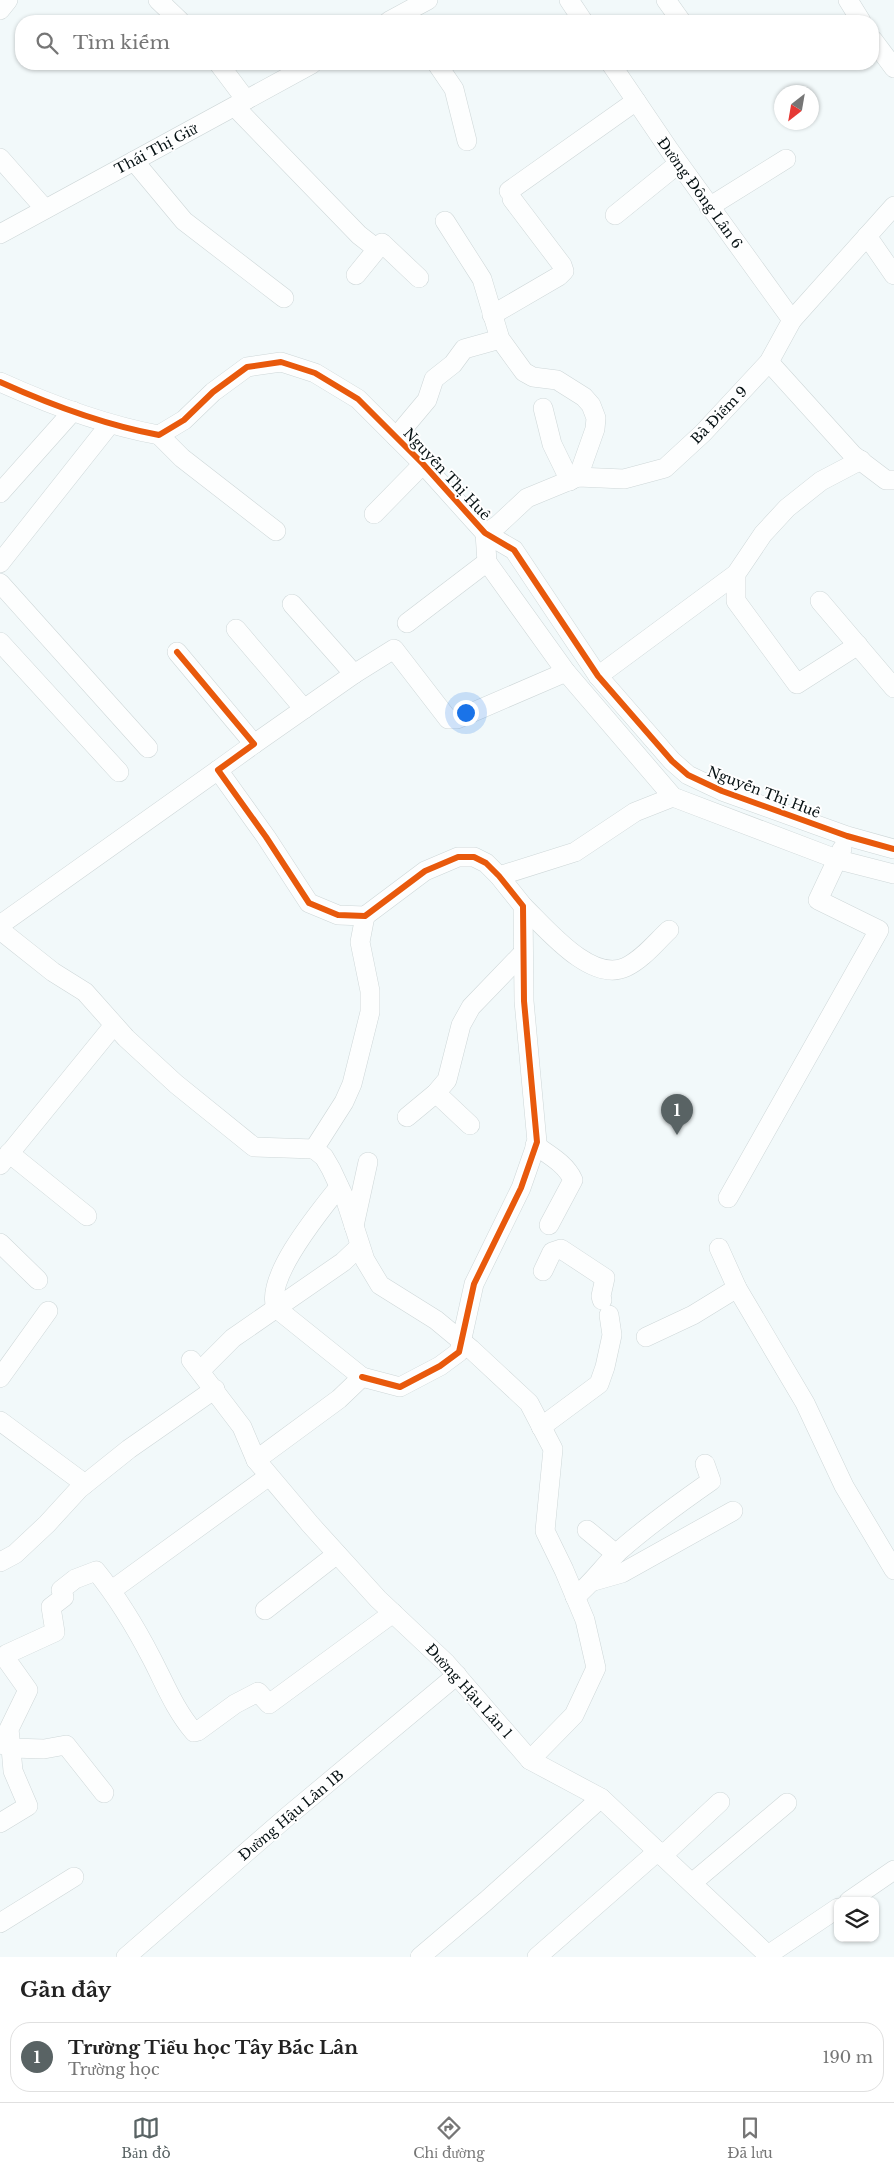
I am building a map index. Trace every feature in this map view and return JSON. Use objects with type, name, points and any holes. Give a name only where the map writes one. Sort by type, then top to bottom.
[{"type":"street","points":[[0,10],[8,0]]},
{"type":"street","points":[[158,0],[174,15]]},
{"type":"street","points":[[406,15],[428,0]]},
{"type":"street","points":[[569,0],[579,15]]},
{"type":"street","points":[[666,0],[677,15]]},
{"type":"street","points":[[848,0],[857,15]]},
{"type":"street","points":[[879,48],[894,68]]},
{"type":"street","points":[[222,70],[240,103],[359,235],[377,249]]},
{"type":"street","name":"Thái Thị Giữ","points":[[0,234],[301,70]]},
{"type":"street","points":[[441,70],[454,89],[467,141]]},
{"type":"street","name":"Đường Đông Lân 6","points":[[615,70],[678,164],[792,320]]},
{"type":"street","points":[[492,315],[559,276],[564,271],[562,265],[510,195],[636,101]]},
{"type":"street","points":[[0,158],[45,209]]},
{"type":"street","points":[[709,207],[786,159]]},
{"type":"street","points":[[134,161],[184,221],[284,298]]},
{"type":"street","points":[[614,215],[678,164]]},
{"type":"street","name":"Bà Điểm 9","points":[[485,533],[527,498],[574,479],[624,479],[665,468],[703,433],[769,362],[792,320],[894,206]]},
{"type":"street","points":[[444,221],[482,279],[500,339],[524,372],[533,377],[557,380],[584,397],[591,405],[596,418],[596,429],[574,479]]},
{"type":"street","points":[[867,236],[894,275]]},
{"type":"street","points":[[356,275],[382,242],[419,278]]},
{"type":"street","points":[[396,437],[427,400],[434,379],[453,364],[464,349],[500,339]]},
{"type":"street","name":"Nguyễn Thị Huê","points":[[159,435],[184,420],[212,392],[247,366],[281,362],[315,373],[358,399],[423,464],[485,533],[514,550],[598,676],[672,761],[688,775],[722,791],[847,836],[894,849]]},
{"type":"street","points":[[769,362],[853,455],[886,480],[894,480]]},
{"type":"street","points":[[0,382],[110,424],[159,435],[182,458],[276,531]]},
{"type":"street","points":[[542,408],[552,444],[574,479]]},
{"type":"street","points":[[0,494],[73,411]]},
{"type":"street","points":[[0,563],[110,424]]},
{"type":"street","points":[[598,676],[736,574],[763,534],[787,508],[821,481],[861,460]]},
{"type":"street","points":[[374,514],[423,464]]},
{"type":"street","name":"Nguyễn Thị Huê","points":[[485,533],[487,562]]},
{"type":"street","points":[[407,623],[487,562],[566,672],[673,797],[838,860],[894,874]]},
{"type":"street","points":[[736,574],[736,601],[797,684],[858,645]]},
{"type":"street","points":[[0,583],[148,748]]},
{"type":"street","points":[[820,601],[894,688]]},
{"type":"street","points":[[292,604],[354,674]]},
{"type":"street","points":[[236,629],[304,708]]},
{"type":"street","points":[[0,642],[119,772]]},
{"type":"street","points":[[0,924],[304,708],[394,649],[448,719],[457,719],[566,672]]},
{"type":"street","points":[[177,652],[254,744]]},
{"type":"street","points":[[218,770],[266,837],[309,903],[338,915],[365,916],[425,871],[458,857],[474,857],[486,863],[523,906],[581,959],[596,968],[610,970],[624,968],[638,959],[669,930]]},
{"type":"street","points":[[499,876],[575,852],[635,812],[673,797]]},
{"type":"street","points":[[728,1198],[879,930],[818,900],[838,860],[847,836]]},
{"type":"street","points":[[339,1187],[293,1251],[277,1283],[272,1299],[276,1308],[362,1378],[400,1387],[455,1357],[459,1352],[474,1284],[521,1188],[535,1146],[524,1001],[523,906]]},
{"type":"street","points":[[314,1149],[348,1093],[370,1012],[370,991],[360,942],[365,916]]},
{"type":"street","points":[[0,930],[53,972],[85,992],[114,1024],[176,1084],[254,1147],[291,1150],[314,1149],[324,1156],[339,1187],[360,1246],[380,1285],[436,1320],[462,1341],[529,1403],[553,1449],[545,1531],[585,1620],[596,1668],[574,1715],[530,1760]]},
{"type":"street","points":[[407,1117],[436,1093],[448,1080],[465,1017],[481,997],[524,953]]},
{"type":"street","points":[[88,1216],[5,1159],[114,1024]]},
{"type":"street","points":[[436,1093],[470,1125]]},
{"type":"street","points":[[535,1146],[557,1160],[573,1180],[550,1225]]},
{"type":"street","points":[[354,1227],[368,1162]]},
{"type":"street","points":[[0,1243],[38,1280]]},
{"type":"street","points":[[276,1308],[343,1262],[360,1246]]},
{"type":"street","points":[[719,1248],[737,1288],[805,1403],[844,1486],[894,1570]]},
{"type":"street","points":[[541,1427],[599,1384],[612,1335],[606,1308],[604,1278],[561,1249],[552,1252],[543,1270]]},
{"type":"street","points":[[646,1337],[693,1315],[737,1288]]},
{"type":"street","name":"Đường Hậu Lân 1","points":[[276,1308],[196,1365],[242,1427],[256,1460],[337,1554],[393,1613],[457,1675],[530,1760],[601,1798],[769,1956]]},
{"type":"street","points":[[0,1378],[48,1311]]},
{"type":"street","points":[[256,1460],[339,1399],[362,1378]]},
{"type":"street","points":[[0,1562],[15,1554],[85,1484],[215,1389]]},
{"type":"street","points":[[0,1421],[85,1484]]},
{"type":"street","points":[[575,1597],[594,1581],[616,1554],[657,1518],[710,1481],[705,1464]]},
{"type":"street","points":[[112,1590],[269,1476]]},
{"type":"street","points":[[594,1581],[622,1573],[733,1511]]},
{"type":"street","points":[[587,1530],[616,1554]]},
{"type":"street","points":[[265,1610],[337,1554]]},
{"type":"street","points":[[0,1823],[28,1806],[5,1746],[9,1729],[28,1690],[6,1660],[7,1654],[54,1632],[51,1607],[64,1597],[61,1590],[75,1579],[96,1571],[112,1590],[151,1658],[182,1718],[194,1732],[234,1704],[258,1692],[269,1704],[393,1613]]},
{"type":"street","name":"Đường Hậu Lân 1B","points":[[126,1957],[288,1816],[457,1675]]},
{"type":"street","points":[[5,1746],[44,1749],[66,1745],[104,1793]]},
{"type":"street","points":[[420,1957],[486,1902],[601,1798]]},
{"type":"street","points":[[537,1957],[720,1802]]},
{"type":"street","points":[[692,1883],[787,1803]]},
{"type":"street","points":[[855,1897],[894,1870]]},
{"type":"street","points":[[0,1923],[74,1877]]},
{"type":"street","points":[[769,1956],[834,1911]]},
{"type":"cycle path","points":[[0,382],[78,413],[118,426],[159,435],[184,420],[213,392],[247,367],[281,362],[315,373],[358,399],[423,464],[485,533],[514,550],[598,676],[672,761],[688,775],[722,791],[847,836],[894,849]]},
{"type":"cycle path","points":[[177,652],[254,744],[218,770],[266,837],[309,903],[338,915],[365,916],[425,871],[458,857],[474,857],[486,863],[523,906],[524,1001],[537,1142],[521,1188],[474,1284],[459,1352],[440,1366],[400,1387],[362,1377]]},
{"type":"place","name":"Trường Tiểu học Tây Bắc Lân","points":[[677,1135]]}]
